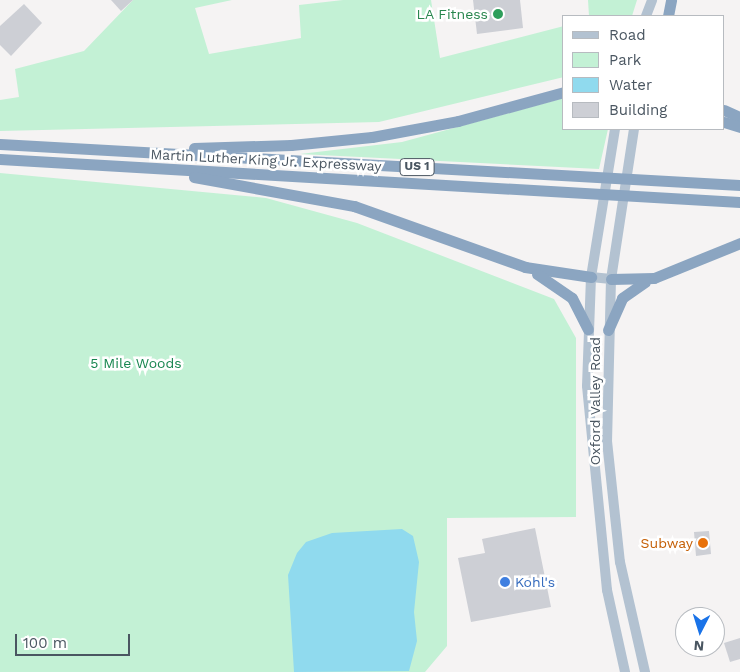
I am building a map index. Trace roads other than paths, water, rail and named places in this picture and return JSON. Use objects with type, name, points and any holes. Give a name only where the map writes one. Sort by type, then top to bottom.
[{"type":"highway","points":[[667,15],[671,0]]},
{"type":"highway","points":[[93,149],[262,147],[343,141],[458,121],[562,93]]},
{"type":"highway","points":[[725,110],[740,117]]},
{"type":"highway","points":[[725,122],[740,127]]},
{"type":"highway","name":"Martin Luther King Jr. Expressway","points":[[0,144],[740,185]]},
{"type":"highway","name":"Martin Luther King Jr. Expressway","points":[[0,160],[740,202]]},
{"type":"highway","points":[[138,167],[354,206],[524,267],[591,278]]},
{"type":"highway","points":[[608,330],[622,298],[654,278],[740,244]]},
{"type":"highway","points":[[524,267],[567,293],[581,312],[588,330]]},
{"type":"highway","points":[[611,279],[654,278]]},
{"type":"main road","points":[[646,15],[652,0]]},
{"type":"main road","name":"Oxford Valley Road","points":[[615,130],[591,278],[588,330],[588,414],[607,590],[625,672]]},
{"type":"main road","name":"Oxford Valley Road","points":[[634,130],[618,216],[611,279],[608,330],[611,497],[620,562],[645,672]]},
{"type":"main road","points":[[591,278],[611,279]]},
{"type":"water","points":[[402,529],[413,536],[419,562],[414,612],[417,641],[409,671],[294,672],[288,575],[297,553],[306,542],[332,533]]},
{"type":"place","name":"LA Fitness","points":[[498,14]]},
{"type":"place","name":"Subway","points":[[703,543]]},
{"type":"place","name":"Kohl's","points":[[505,582]]},
{"type":"park label","name":"5 Mile Woods","points":[[136,363]]}]
